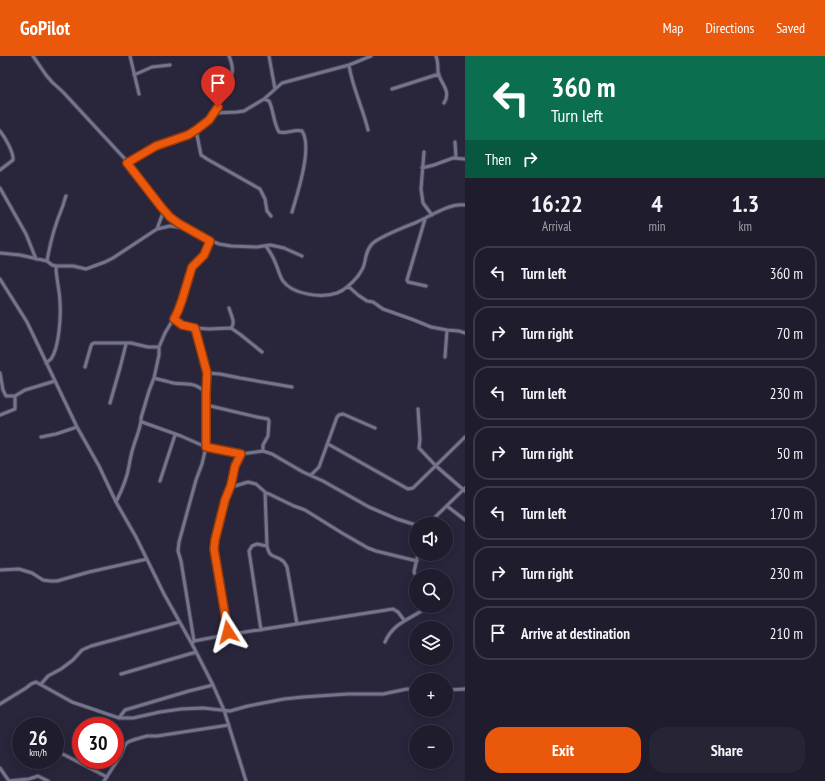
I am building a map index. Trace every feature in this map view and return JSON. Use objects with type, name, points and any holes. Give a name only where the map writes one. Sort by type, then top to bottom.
[{"type":"street","points":[[33,56],[46,75],[125,159],[164,210],[175,221],[210,241],[232,246],[257,248],[270,245],[284,248],[302,256]]},
{"type":"street","points":[[130,56],[139,94]]},
{"type":"street","points":[[127,163],[156,146],[188,135],[209,120],[215,113],[232,78],[233,67],[229,56]]},
{"type":"street","points":[[269,56],[275,89]]},
{"type":"street","points":[[215,113],[244,111],[264,99],[282,83],[349,64],[371,56]]},
{"type":"street","points":[[436,56],[438,74],[448,95],[444,103]]},
{"type":"street","points":[[349,64],[356,94],[364,114],[368,130]]},
{"type":"street","points":[[134,75],[152,67],[170,65]]},
{"type":"street","points":[[392,89],[438,74]]},
{"type":"street","points":[[264,99],[269,101],[272,107],[275,124],[279,132],[286,133],[299,130],[304,134],[305,148],[303,170],[292,212]]},
{"type":"street","points":[[196,130],[201,155],[260,189],[265,199],[267,211],[271,216]]},
{"type":"street","points":[[0,131],[4,136],[13,156],[12,160],[0,170]]},
{"type":"street","points":[[455,142],[456,158]]},
{"type":"street","points":[[424,152],[421,189],[423,203],[432,215]]},
{"type":"street","points":[[422,168],[453,158],[465,159]]},
{"type":"street","points":[[0,188],[26,234],[36,259]]},
{"type":"street","points":[[47,261],[58,217],[66,196]]},
{"type":"street","points":[[266,246],[275,261],[279,274],[284,282],[291,288],[315,295],[327,295],[338,292],[348,286],[357,277],[364,266],[369,248],[373,243],[452,206],[465,204]]},
{"type":"street","points":[[157,229],[164,210]]},
{"type":"street","points":[[425,218],[407,280],[408,282],[426,286]]},
{"type":"street","points":[[0,253],[20,255],[47,261],[56,266],[89,268],[122,253],[157,229],[170,226],[188,228]]},
{"type":"street","points":[[116,502],[122,490],[129,467],[130,455],[142,422],[141,418],[154,378],[159,355],[159,347],[165,333],[178,311],[192,267],[204,255],[210,241]]},
{"type":"street","points":[[46,363],[51,359],[55,350],[59,331],[60,304],[56,278],[56,266]]},
{"type":"street","points":[[0,280],[27,322],[77,427],[99,466],[116,502],[136,537],[179,622],[193,642]]},
{"type":"street","points":[[348,286],[367,301],[373,302],[384,309],[431,327],[465,333]]},
{"type":"street","points":[[228,308],[233,322],[233,326],[230,328]]},
{"type":"street","points":[[174,319],[182,325],[195,328],[230,328],[262,352]]},
{"type":"street","points":[[195,328],[207,373],[206,447],[179,542],[178,551],[181,561],[193,642],[196,652],[224,710],[246,781]]},
{"type":"street","points":[[445,357],[446,330]]},
{"type":"street","points":[[85,367],[92,344],[131,343],[148,347],[159,347]]},
{"type":"street","points":[[110,403],[126,344]]},
{"type":"street","points":[[0,373],[3,390],[6,396],[15,396],[24,390],[55,381]]},
{"type":"street","points":[[207,373],[292,387]]},
{"type":"street","points":[[154,378],[175,383],[189,384],[201,388],[206,393]]},
{"type":"street","points":[[0,415],[15,409],[15,396]]},
{"type":"street","points":[[206,405],[257,418],[268,419],[268,436],[263,451]]},
{"type":"street","points":[[418,409],[420,440],[419,448],[436,466],[464,489],[435,517]]},
{"type":"street","points":[[311,475],[319,466],[337,417],[340,414],[375,428]]},
{"type":"street","points":[[142,422],[206,447],[241,454],[263,451],[272,454],[369,507],[397,519],[409,522]]},
{"type":"street","points":[[41,437],[77,427]]},
{"type":"street","points":[[160,481],[175,434]]},
{"type":"street","points":[[328,444],[408,489],[413,488],[465,437]]},
{"type":"street","points":[[226,635],[228,632],[214,549],[225,500],[231,485],[235,466],[241,454]]},
{"type":"street","points":[[231,485],[235,486],[252,482],[265,492],[305,510],[368,548],[409,559]]},
{"type":"street","points":[[265,492],[267,546],[270,554],[283,561],[287,567],[297,624]]},
{"type":"street","points":[[447,506],[465,520]]},
{"type":"street","points":[[261,630],[249,551],[252,546],[258,544],[267,546]]},
{"type":"street","points":[[0,570],[19,569],[32,573],[43,580],[57,581],[147,559]]},
{"type":"street","points":[[415,569],[417,561]]},
{"type":"street","points":[[193,642],[226,635],[393,609],[398,612],[404,620]]},
{"type":"street","points":[[385,642],[388,636],[404,620],[416,613]]},
{"type":"street","points":[[41,684],[48,676],[73,660],[82,650],[91,646],[179,622]]},
{"type":"street","points":[[121,674],[196,652]]},
{"type":"street","points":[[0,704],[36,682],[72,702],[116,717]]},
{"type":"street","points":[[120,717],[126,710],[213,685]]},
{"type":"street","points":[[124,718],[133,718],[181,709],[203,708],[230,711],[284,699],[348,694],[383,694],[409,689]]},
{"type":"street","points":[[453,690],[465,689]]},
{"type":"street","points":[[104,781],[121,755],[125,745],[132,740],[147,736],[157,736],[229,725]]},
{"type":"street","points":[[64,755],[107,777]]},
{"type":"street","points":[[0,768],[9,781],[29,779],[38,776],[48,781]]},
{"type":"route","points":[[218,107],[209,120],[188,135],[156,146],[127,163],[170,217],[210,241],[204,255],[192,267],[182,300],[174,319],[182,325],[195,328],[207,373],[206,447],[241,454],[235,466],[231,485],[225,500],[214,549],[228,632]]}]
